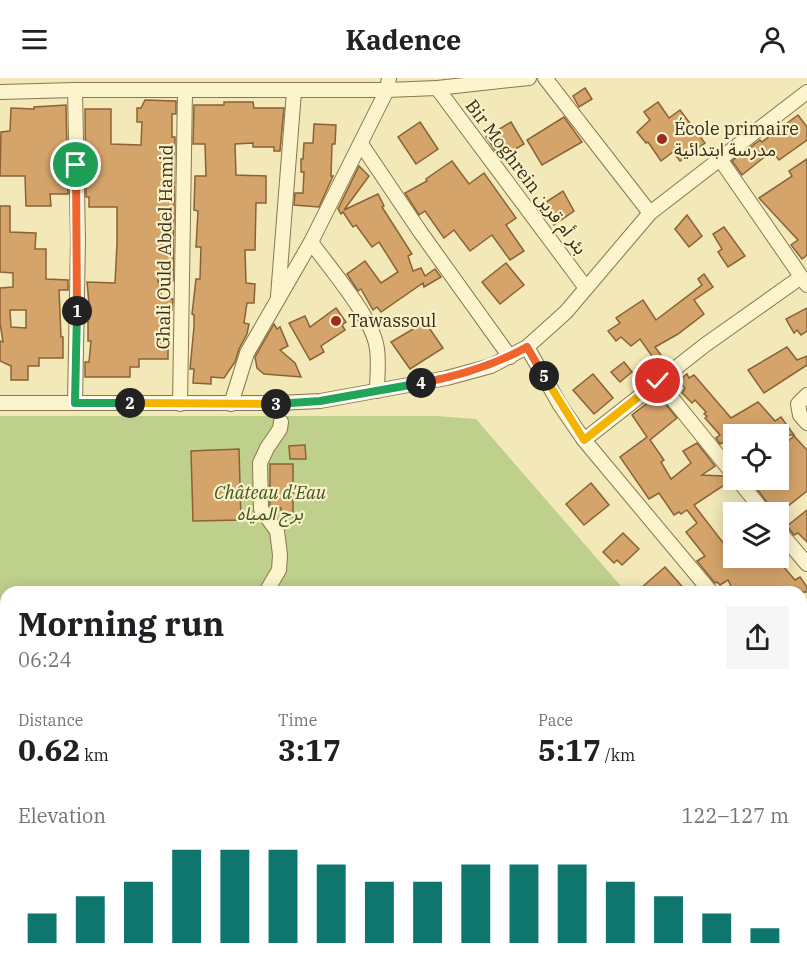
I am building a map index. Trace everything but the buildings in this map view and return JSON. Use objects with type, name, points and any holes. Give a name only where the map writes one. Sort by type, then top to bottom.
[{"type":"street","points":[[0,92],[75,90],[131,84],[185,90],[270,84],[294,92],[388,84],[437,88],[529,78]]},
{"type":"street","points":[[544,78],[650,213]]},
{"type":"street","points":[[231,404],[247,353],[311,242],[361,144],[388,84]]},
{"type":"street","name":"Bir Moghrein بئر أم قرين","points":[[437,88],[586,288]]},
{"type":"street","points":[[75,90],[78,240],[75,403]]},
{"type":"street","name":"Ghali Ould Abdel Hamid","points":[[180,404],[185,90]]},
{"type":"street","points":[[278,300],[294,92]]},
{"type":"street","points":[[0,403],[231,404],[320,401],[456,376],[490,366],[527,347],[566,312],[650,213],[807,92]]},
{"type":"street","points":[[361,144],[421,233],[510,357]]},
{"type":"street","points":[[584,440],[658,381],[804,281],[720,159]]},
{"type":"street","points":[[311,242],[371,328],[377,348],[377,392]]},
{"type":"street","points":[[527,347],[560,405],[584,440],[706,586]]},
{"type":"street","points":[[658,381],[723,461]]},
{"type":"street","points":[[807,395],[798,404],[798,410],[807,423]]},
{"type":"street","points":[[270,586],[279,570],[280,555],[277,531],[261,509],[260,464],[267,448],[280,429],[281,422]]},
{"type":"street","points":[[746,490],[756,502]]},
{"type":"street","points":[[789,543],[807,564]]},
{"type":"green space","name":"Château d'Eau برج المياه","points":[[0,416],[435,416],[476,419],[621,586],[0,586]]},
{"type":"place","name":"École primaire مدرسة ابتدائية","points":[[662,139]]},
{"type":"place","name":"Tawassoul","points":[[336,321]]},
{"type":"route","points":[[76,165],[78,240],[75,403],[278,404],[320,401],[377,392],[474,371],[510,357],[527,347],[560,405],[584,440],[658,381]]}]
